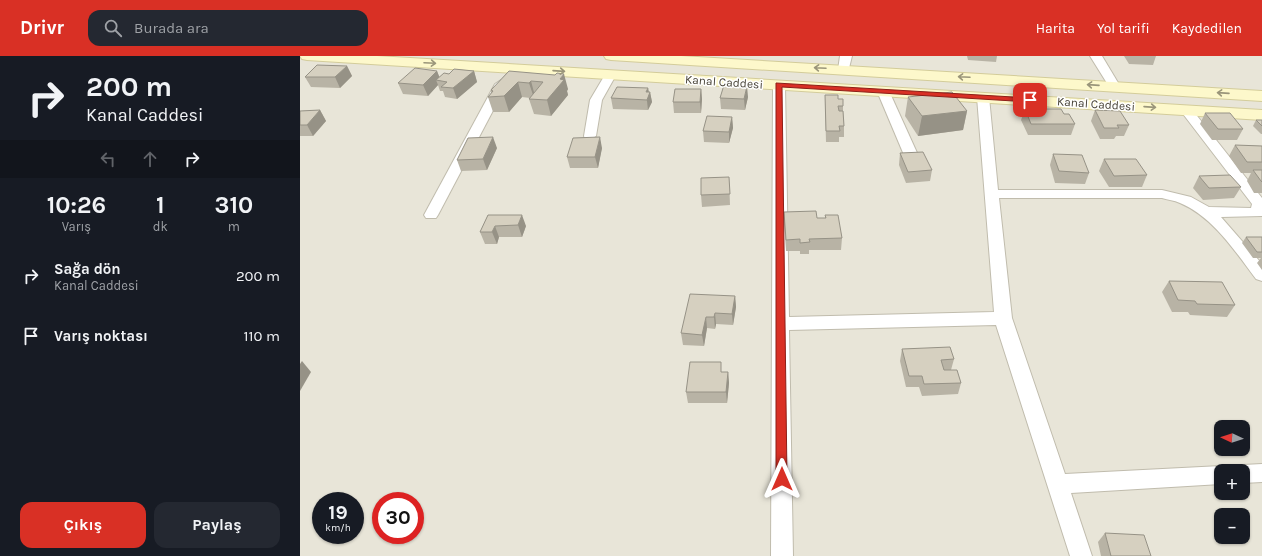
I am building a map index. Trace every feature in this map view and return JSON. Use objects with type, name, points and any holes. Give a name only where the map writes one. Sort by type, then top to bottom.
[{"type":"main road","name":"Kanal Caddesi","points":[[307,56],[1262,115]]},
{"type":"main road","points":[[611,56],[845,63],[1114,86],[1262,96]]},
{"type":"street","points":[[1096,56],[1114,86]]},
{"type":"street","points":[[431,215],[510,68]]},
{"type":"street","points":[[590,136],[596,100],[610,75]]},
{"type":"street","points":[[779,85],[782,556]]},
{"type":"street","points":[[882,91],[887,98],[894,120],[911,154]]},
{"type":"street","points":[[983,97],[1003,318],[1081,556]]},
{"type":"street","points":[[1186,110],[1259,204],[1257,212],[1206,212]]},
{"type":"street","points":[[991,194],[1162,194],[1184,199],[1206,212],[1229,235],[1262,275]]},
{"type":"street","points":[[780,324],[1003,318]]},
{"type":"street","points":[[1250,474],[1262,473]]},
{"type":"street","points":[[1057,484],[1214,475]]},
{"type":"shaded area","points":[[300,56],[1262,56],[1262,556],[300,556]]},
{"type":"building","points":[[317,65],[347,66],[335,77],[305,77]]},
{"type":"building","points":[[415,68],[437,71],[423,85],[398,83]]},
{"type":"building","points":[[454,69],[474,71],[453,88],[441,87],[447,82],[436,80],[444,73],[449,74]]},
{"type":"building","points":[[509,71],[555,75],[557,73],[564,74],[560,79],[564,80],[547,100],[529,99],[543,82],[531,81],[529,83],[518,82],[504,96],[488,97],[493,91],[491,90]]},
{"type":"building","points":[[724,85],[747,86],[744,99],[720,98]]},
{"type":"building","points":[[617,87],[648,88],[646,92],[650,92],[647,100],[611,98]]},
{"type":"building","points":[[675,89],[701,89],[700,102],[673,102]]},
{"type":"building","points":[[952,92],[967,111],[922,116],[908,97]]},
{"type":"building","points":[[825,95],[838,95],[838,99],[843,99],[843,106],[838,106],[839,111],[843,111],[844,126],[839,126],[840,131],[826,131]]},
{"type":"building","points":[[1025,109],[1061,109],[1064,114],[1069,114],[1075,124],[1031,124]]},
{"type":"building","points":[[320,110],[307,125],[300,125],[300,111]]},
{"type":"building","points":[[1095,110],[1120,111],[1129,125],[1117,125],[1119,128],[1104,128]]},
{"type":"building","points":[[1205,113],[1230,113],[1243,129],[1218,129]]},
{"type":"building","points":[[707,116],[732,117],[729,132],[703,131]]},
{"type":"building","points":[[1256,120],[1262,120],[1262,126]]},
{"type":"building","points":[[493,137],[483,159],[457,160],[468,138]]},
{"type":"building","points":[[600,137],[595,157],[567,157],[573,138]]},
{"type":"building","points":[[1235,145],[1262,146],[1262,162],[1247,162]]},
{"type":"building","points":[[923,152],[932,170],[908,172],[900,153]]},
{"type":"building","points":[[1053,154],[1082,155],[1089,173],[1059,171]]},
{"type":"building","points":[[1104,159],[1136,159],[1147,175],[1114,176]]},
{"type":"building","points":[[1253,170],[1262,170],[1262,182],[1261,181]]},
{"type":"building","points":[[1230,175],[1241,187],[1209,188],[1199,176]]},
{"type":"building","points":[[729,177],[730,194],[701,195],[701,178]]},
{"type":"building","points":[[816,211],[817,218],[826,218],[825,215],[838,215],[842,238],[809,239],[810,242],[800,243],[800,239],[786,240],[784,212]]},
{"type":"building","points":[[488,215],[522,215],[518,225],[495,226],[492,232],[480,232]]},
{"type":"building","points":[[1246,237],[1262,237],[1262,252],[1257,252]]},
{"type":"building","points":[[1169,281],[1222,282],[1235,305],[1197,304],[1195,301],[1178,300]]},
{"type":"building","points":[[690,294],[735,296],[732,314],[715,313],[714,317],[706,317],[702,335],[681,333]]},
{"type":"building","points":[[950,347],[954,359],[941,360],[944,370],[957,370],[961,383],[924,384],[922,376],[909,376],[902,349]]},
{"type":"building","points":[[690,362],[721,362],[721,372],[728,372],[726,392],[686,392]]},
{"type":"building","points":[[1105,533],[1144,535],[1151,556],[1111,556]]},
{"type":"route","points":[[782,479],[779,85],[1030,100]]}]
